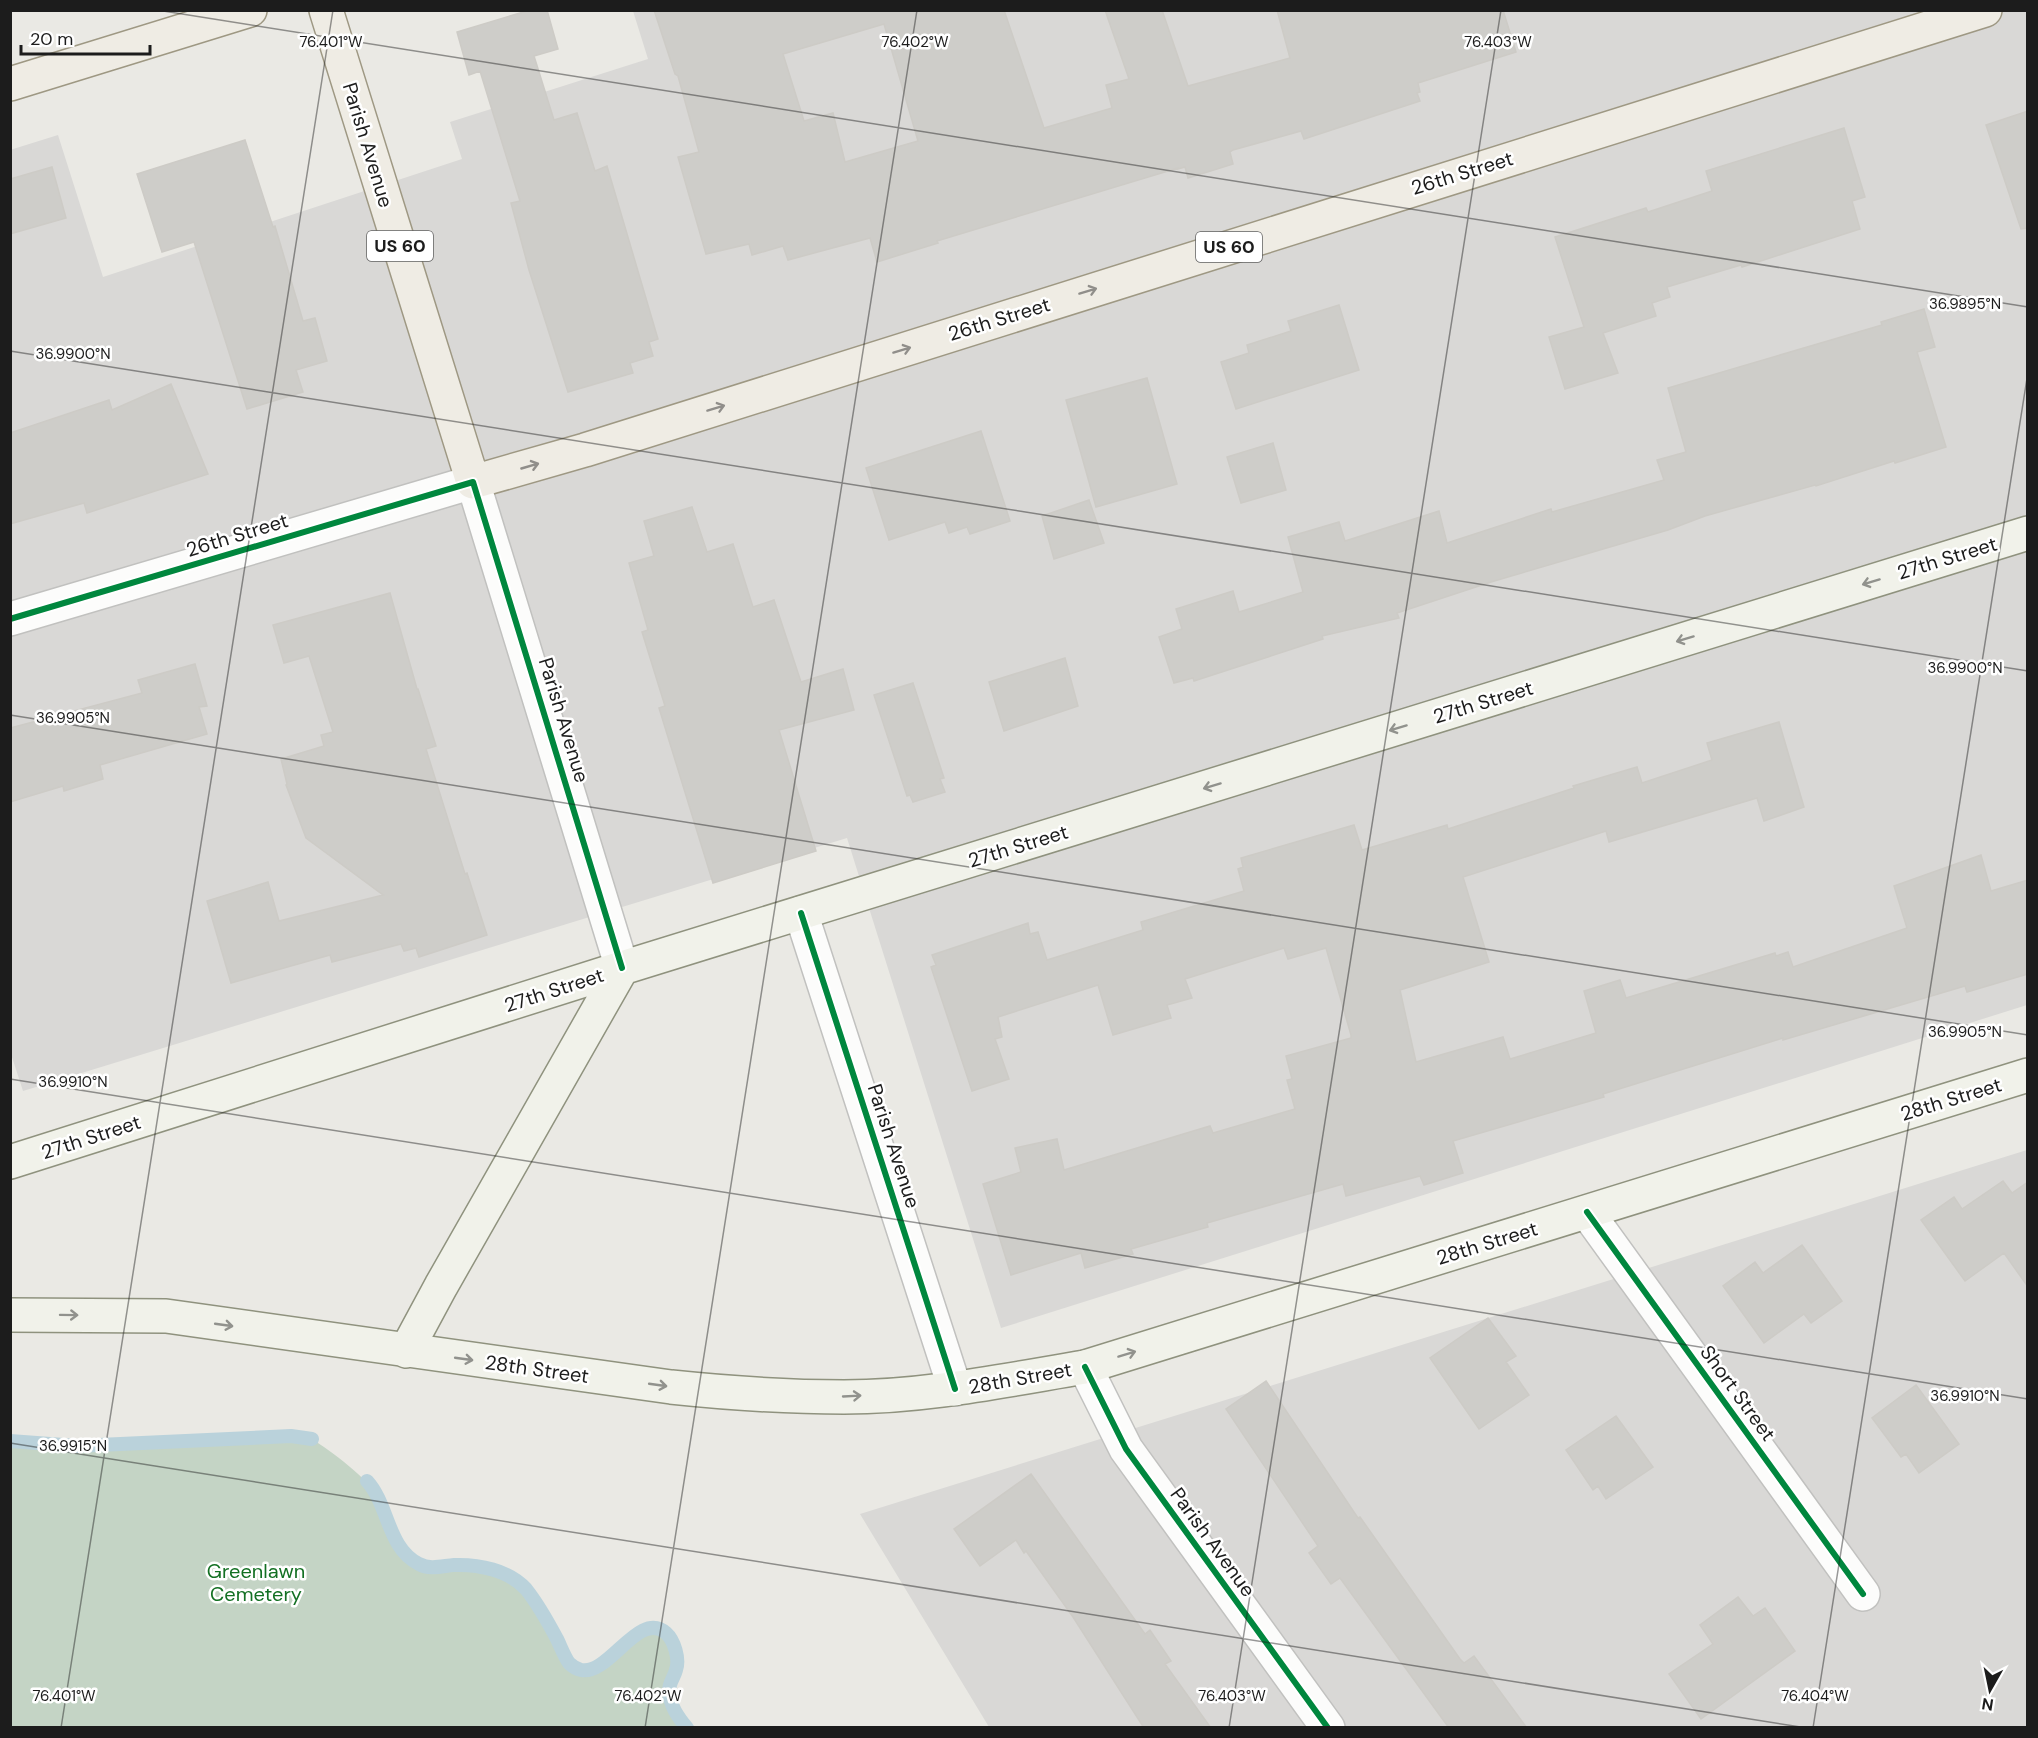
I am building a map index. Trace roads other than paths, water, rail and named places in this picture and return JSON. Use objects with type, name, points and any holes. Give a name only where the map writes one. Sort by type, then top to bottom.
[{"type":"main road","points":[[10,84],[250,10]]},
{"type":"main road","name":"Parish Avenue","points":[[326,10],[473,482]]},
{"type":"main road","name":"26th Street","points":[[473,482],[585,450],[1985,10]]},
{"type":"main road","name":"27th Street","points":[[10,1162],[622,968],[2028,533]]},
{"type":"main road","points":[[406,1351],[622,968]]},
{"type":"main road","name":"28th Street","points":[[10,1315],[166,1316],[406,1351],[736,1394],[846,1397],[955,1389],[1085,1366],[2028,1075]]},
{"type":"street","name":"26th Street","points":[[10,620],[473,482]]},
{"type":"street","name":"Parish Avenue","points":[[473,482],[622,968]]},
{"type":"street","name":"Parish Avenue","points":[[801,913],[955,1389]]},
{"type":"street","name":"Short Street","points":[[1587,1212],[1863,1594]]},
{"type":"street","name":"Parish Avenue","points":[[1085,1366],[1126,1449],[1328,1728]]},
{"type":"waterway","points":[[10,1441],[77,1446],[291,1436],[312,1439]]},
{"type":"waterway","points":[[367,1481],[380,1502],[394,1537],[408,1557],[427,1567],[454,1565],[493,1570],[519,1582],[539,1607],[567,1660],[576,1668],[592,1669],[645,1630],[656,1628],[666,1633],[677,1655],[677,1666],[669,1688],[671,1702],[687,1728]]},
{"type":"park label","name":"Greenlawn Cemetery","points":[[256,1582]]}]
